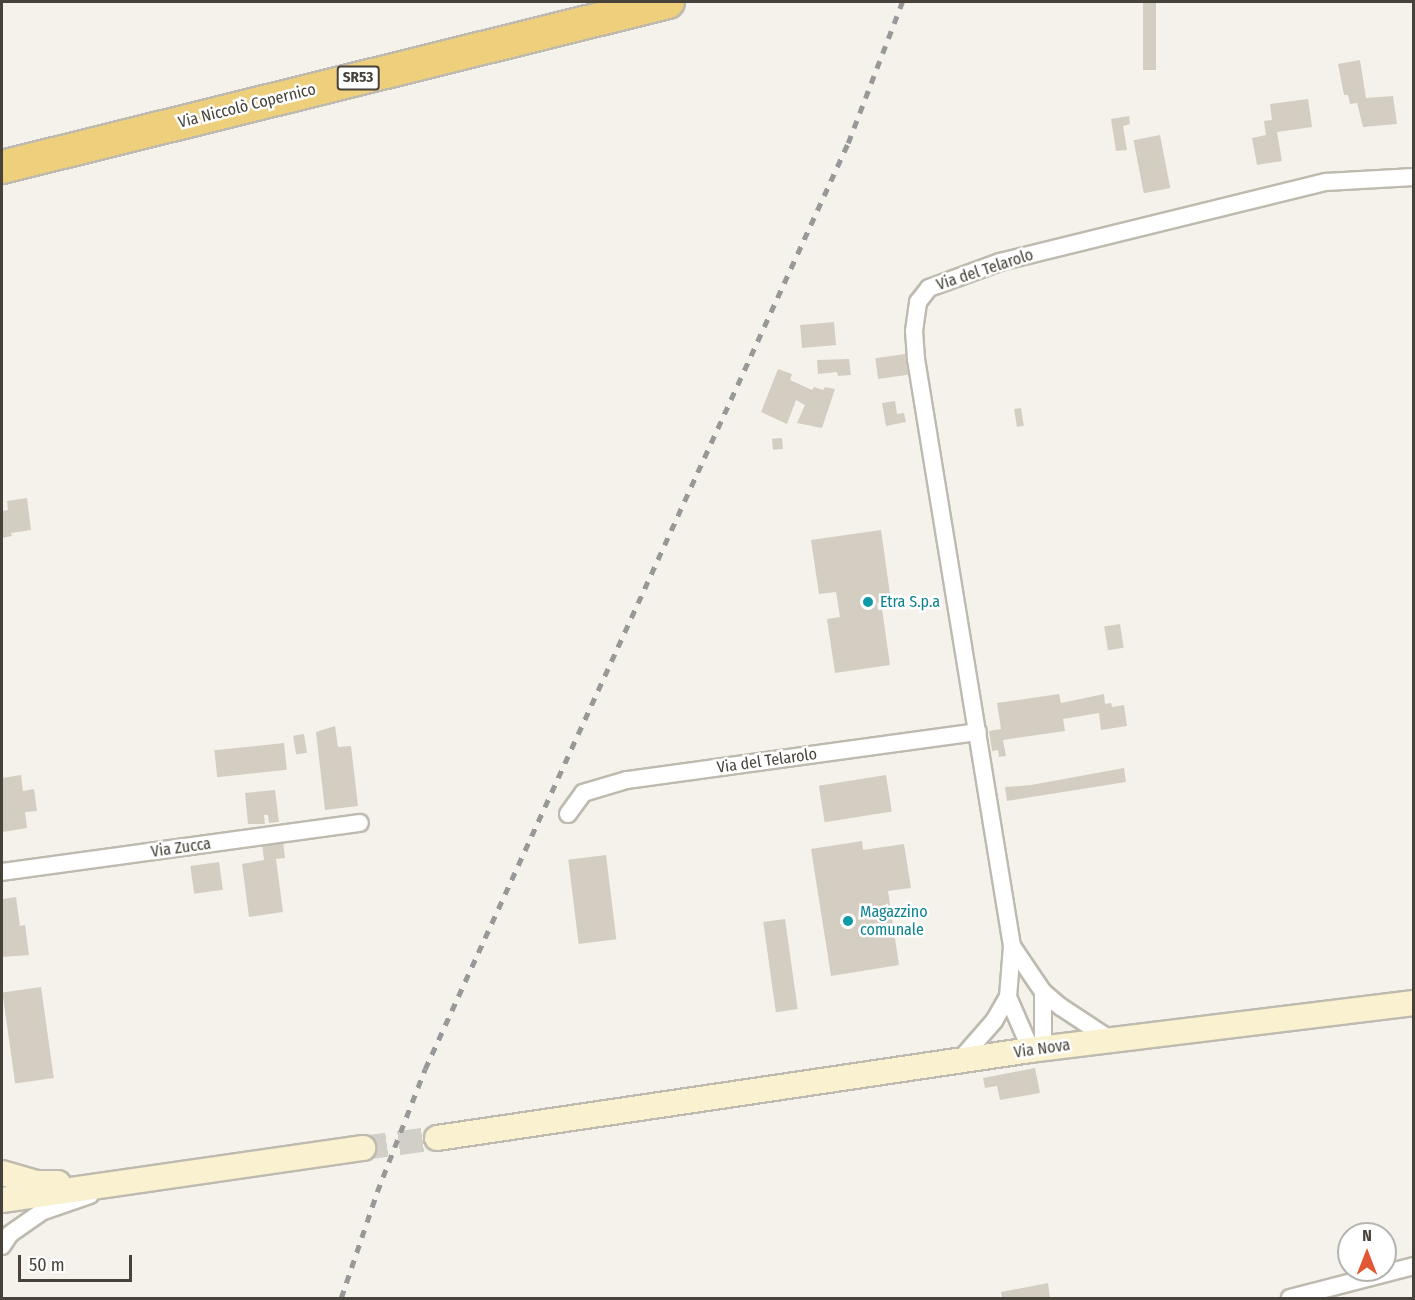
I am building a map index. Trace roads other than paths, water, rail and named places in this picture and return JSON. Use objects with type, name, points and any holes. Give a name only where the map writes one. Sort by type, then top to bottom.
[{"type":"highway","name":"Via Niccolò Copernico","points":[[2,167],[668,2]]},
{"type":"highway","points":[[2,157],[48,155]]},
{"type":"street","name":"Via del Telarolo","points":[[1012,946],[916,359],[914,331],[918,302],[929,288],[1000,262],[1326,182],[1413,177]]},
{"type":"street","name":"Via del Telarolo","points":[[568,814],[584,793],[627,780],[978,732]]},
{"type":"street","name":"Via Zucca","points":[[2,872],[360,823]]},
{"type":"street","points":[[1012,946],[1043,992],[1061,1007],[1111,1040]]},
{"type":"street","points":[[959,1061],[993,1021],[1008,997],[1012,946]]},
{"type":"street","points":[[1037,1050],[1043,992]]},
{"type":"street","points":[[1008,997],[1037,1050]]},
{"type":"street","name":"Via Nova","points":[[437,1138],[1037,1050],[1413,1003]]},
{"type":"street","points":[[2,1200],[363,1148]]},
{"type":"street","points":[[2,1173],[37,1183],[127,1182]]},
{"type":"street","points":[[2,1246],[10,1234],[41,1212],[127,1182]]},
{"type":"street","points":[[1290,1299],[1413,1266]]},
{"type":"tunnel","points":[[363,1148],[437,1138]]},
{"type":"railway","points":[[341,1298],[377,1192],[425,1069],[848,143],[902,2]]},
{"type":"place","name":"Etra S.p.a","points":[[868,602]]},
{"type":"place","name":"Magazzino comunale","points":[[848,921]]}]
